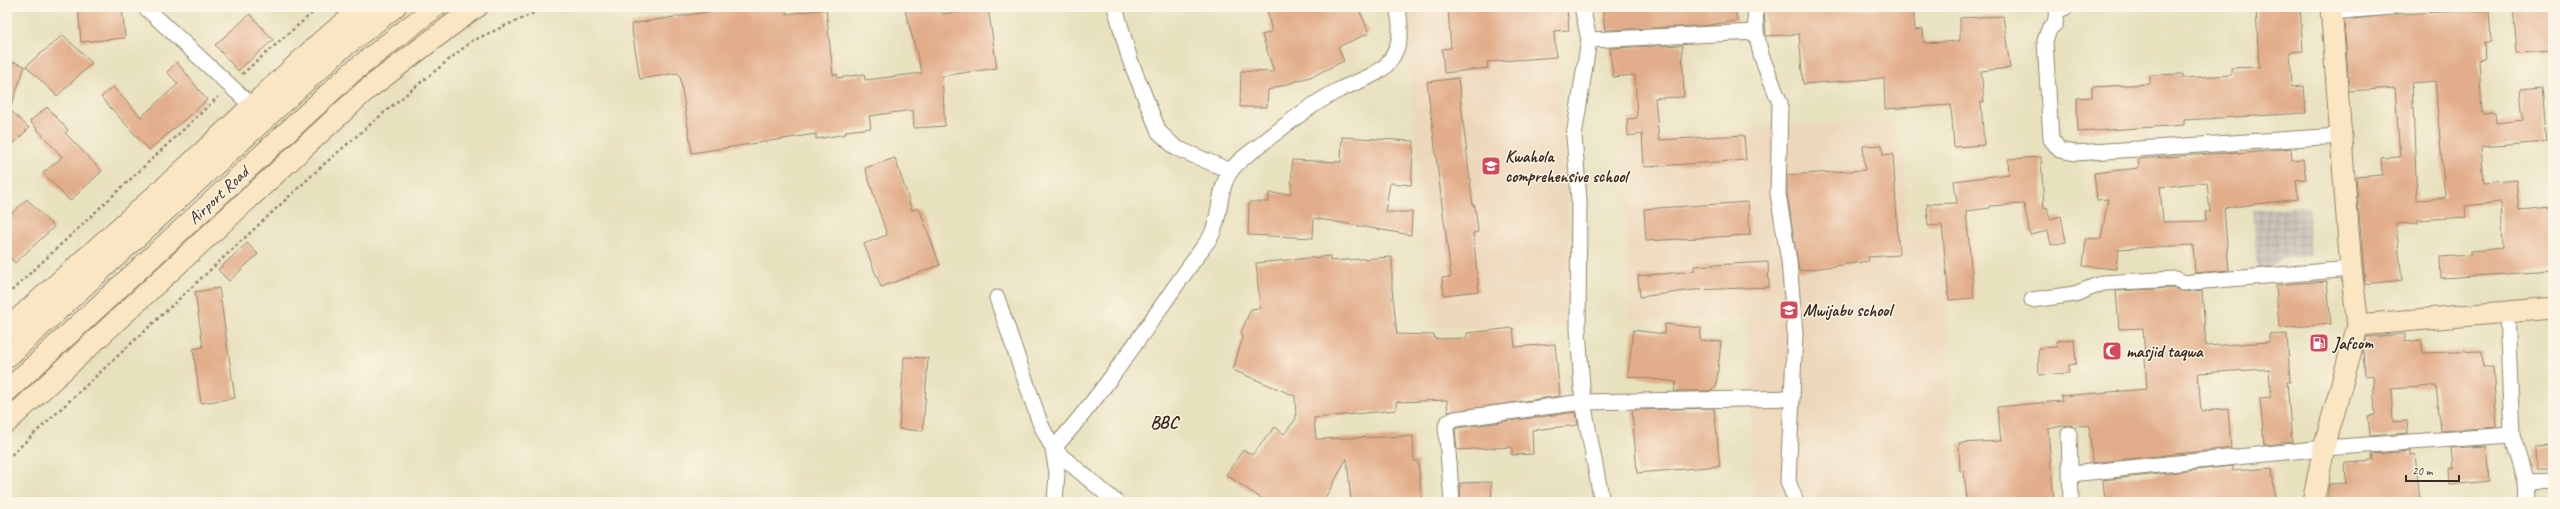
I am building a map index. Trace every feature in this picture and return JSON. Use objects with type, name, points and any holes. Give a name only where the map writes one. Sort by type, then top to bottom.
[{"type":"main road","points":[[7,328],[323,40],[364,7]]},
{"type":"main road","name":"Airport Road","points":[[7,357],[336,54],[395,7]]},
{"type":"main road","name":"Airport Road","points":[[7,390],[352,72],[435,7]]},
{"type":"main road","points":[[7,422],[365,91],[470,10],[477,7]]},
{"type":"main road","points":[[2313,502],[2324,448],[2358,325],[2351,269],[2331,10]]},
{"type":"main road","points":[[2358,325],[2553,308]]},
{"type":"street","points":[[145,7],[252,106]]},
{"type":"street","points":[[1115,7],[1130,60],[1159,132],[1176,148],[1231,171]]},
{"type":"street","points":[[1055,502],[1057,473],[1054,449],[1120,365],[1159,306],[1210,238],[1215,229],[1226,182],[1231,171],[1242,158],[1300,114],[1339,90],[1370,76],[1388,63],[1397,49],[1401,34],[1398,7]]},
{"type":"street","points":[[1582,7],[1589,40],[1574,136],[1579,200],[1578,329],[1583,402],[1602,502]]},
{"type":"street","points":[[1755,7],[1756,32],[1761,55],[1780,103],[1778,194],[1789,261],[1794,333],[1788,481],[1796,502]]},
{"type":"street","points":[[2066,7],[2057,11],[2055,24],[2049,29],[2044,41],[2051,139],[2060,150],[2076,153],[2340,136]]},
{"type":"street","points":[[2331,10],[2391,7]]},
{"type":"street","points":[[1589,40],[1756,32]]},
{"type":"street","points":[[2032,300],[2075,294],[2103,283],[2176,279],[2184,283],[2351,269]]},
{"type":"street","points":[[997,298],[1040,423],[1054,449],[1116,502]]},
{"type":"street","points":[[2507,313],[2512,435],[2526,482],[2527,502]]},
{"type":"street","points":[[1452,502],[1446,427],[1450,421],[1583,402],[1792,398]]},
{"type":"street","points":[[2069,434],[2071,502]]},
{"type":"street","points":[[2071,474],[2324,448],[2512,435]]},
{"type":"street","points":[[2526,482],[2553,481]]},
{"type":"path","points":[[7,295],[230,86],[319,7]]},
{"type":"path","points":[[7,459],[323,165],[392,105],[472,41],[538,11],[553,7]]},
{"type":"shaded area","name":"Kwahola comprehensive school","points":[[1405,7],[1557,7],[1572,325],[1430,327]]},
{"type":"shaded area","name":"Mwijabu school","points":[[1893,120],[1905,160],[1906,233],[1972,228],[1976,302],[1947,305],[1954,502],[1754,502],[1747,316],[1631,320],[1624,139],[1755,127]]},
{"type":"shaded area","points":[[2308,206],[2311,256],[2282,258],[2267,273],[2257,273],[2253,210]]},
{"type":"building","points":[[78,7],[122,7],[125,38],[81,42]]},
{"type":"building","points":[[738,7],[786,7],[787,14],[826,9],[833,75],[837,74],[838,78],[864,74],[865,80],[922,73],[904,7],[940,7],[942,14],[988,8],[997,68],[942,76],[945,126],[914,128],[913,110],[869,116],[871,128],[846,131],[846,134],[816,139],[816,134],[692,153],[680,76],[678,73],[640,79],[631,24]]},
{"type":"building","points":[[1278,7],[1358,7],[1369,33],[1338,47],[1344,61],[1313,76],[1268,90],[1267,107],[1240,107],[1241,71],[1274,72],[1262,35],[1272,32],[1267,10]]},
{"type":"building","points":[[1474,7],[1567,7],[1569,30],[1554,31],[1556,57],[1487,62],[1488,68],[1444,73],[1442,49],[1451,48],[1448,9]]},
{"type":"building","points":[[1603,7],[1735,7],[1737,21],[1701,26],[1605,30]]},
{"type":"building","points":[[1764,7],[1831,7],[1831,10],[1913,7],[1915,30],[1923,29],[1924,43],[1960,41],[1960,18],[2003,16],[2010,68],[1981,71],[1984,102],[1981,102],[1984,145],[1954,147],[1951,105],[1885,109],[1884,78],[1803,84],[1799,34],[1766,36]]},
{"type":"building","points":[[2256,7],[2300,7],[2303,51],[2290,52],[2292,87],[2304,86],[2306,113],[2184,120],[2184,125],[2078,132],[2077,98],[2092,97],[2092,87],[2150,84],[2150,75],[2183,74],[2183,78],[2231,75],[2231,68],[2259,67]]},
{"type":"building","points":[[2513,7],[2553,8],[2553,51],[2517,53]]},
{"type":"building","points":[[2489,10],[2491,42],[2484,42],[2485,59],[2479,60],[2482,113],[2495,112],[2496,123],[2523,120],[2520,89],[2542,87],[2547,142],[2481,147],[2484,183],[2516,180],[2519,210],[2553,207],[2553,271],[2441,278],[2440,257],[2471,255],[2471,251],[2503,248],[2501,202],[2465,206],[2466,217],[2418,220],[2418,223],[2396,224],[2402,280],[2365,284],[2356,177],[2382,175],[2381,158],[2400,157],[2395,88],[2349,91],[2344,20],[2397,14]],"holes":[[[2435,81],[2445,198],[2417,200],[2412,83]]]},
{"type":"building","points":[[250,14],[273,40],[238,71],[215,45]]},
{"type":"building","points":[[63,35],[92,63],[57,96],[26,66]]},
{"type":"building","points":[[1682,45],[1684,97],[1655,98],[1659,140],[1744,135],[1746,160],[1644,167],[1642,134],[1628,136],[1627,119],[1637,118],[1635,75],[1613,77],[1610,48]]},
{"type":"building","points":[[7,60],[25,66],[10,110],[29,128],[7,150]]},
{"type":"building","points":[[177,62],[207,100],[149,150],[101,97],[113,87],[141,117],[178,84],[167,72]]},
{"type":"building","points":[[1458,78],[1473,206],[1475,205],[1478,232],[1473,233],[1479,291],[1444,295],[1442,278],[1451,277],[1427,82]]},
{"type":"building","points":[[47,107],[68,130],[65,133],[102,171],[70,201],[43,173],[62,157],[30,121]]},
{"type":"building","points":[[1342,137],[1414,141],[1411,185],[1390,183],[1385,212],[1412,212],[1411,235],[1314,218],[1313,238],[1248,235],[1249,202],[1269,202],[1269,193],[1291,194],[1292,160],[1341,162]]},
{"type":"building","points":[[1882,145],[1883,155],[1893,154],[1899,255],[1868,257],[1869,261],[1799,271],[1787,193],[1787,175],[1865,170],[1863,146]]},
{"type":"building","points":[[2291,148],[2292,160],[2303,159],[2306,179],[2296,180],[2298,199],[2224,208],[2229,270],[2195,273],[2193,245],[2118,249],[2116,269],[2083,266],[2086,238],[2101,239],[2108,199],[2097,200],[2094,173],[2139,168],[2138,159],[2238,152],[2238,154]],"holes":[[[2207,182],[2210,212],[2205,212],[2206,221],[2163,222],[2160,187]]]},
{"type":"building","points":[[2041,157],[2044,208],[2047,207],[2050,219],[2061,216],[2066,242],[2051,245],[2048,231],[2030,235],[2024,204],[1989,206],[1990,208],[1966,211],[1974,298],[1949,300],[1942,225],[1928,226],[1927,204],[1957,203],[1954,181],[2009,174],[2008,159]]},
{"type":"building","points":[[895,158],[912,210],[919,208],[940,265],[881,287],[864,244],[887,235],[865,168]]},
{"type":"building","points":[[27,199],[54,227],[15,263],[7,253],[7,218]]},
{"type":"building","points":[[1748,202],[1750,235],[1646,241],[1644,209]]},
{"type":"building","points":[[247,243],[258,254],[229,281],[218,270]]},
{"type":"building","points":[[1330,256],[1330,261],[1392,257],[1392,288],[1397,334],[1434,335],[1435,339],[1467,338],[1467,333],[1513,328],[1515,347],[1555,344],[1560,396],[1448,412],[1447,400],[1396,402],[1396,410],[1314,418],[1316,439],[1413,436],[1414,461],[1418,461],[1422,502],[1351,502],[1347,458],[1323,502],[1267,502],[1226,475],[1243,450],[1252,455],[1275,427],[1284,434],[1296,419],[1295,396],[1233,370],[1242,339],[1241,332],[1251,309],[1260,308],[1256,263]]},
{"type":"building","points":[[1768,262],[1769,287],[1694,290],[1640,297],[1638,276],[1694,271],[1694,266]]},
{"type":"building","points":[[2327,281],[2331,324],[2279,328],[2276,285]]},
{"type":"building","points":[[219,288],[235,398],[201,403],[193,349],[203,347],[195,292]]},
{"type":"building","points":[[2174,288],[2185,292],[2202,290],[2206,346],[2269,342],[2269,335],[2287,334],[2290,382],[2287,382],[2292,442],[2264,445],[2260,398],[2271,397],[2269,369],[2198,373],[2201,411],[2228,409],[2231,448],[2092,463],[2089,426],[2068,425],[2048,429],[2054,502],[1967,502],[1964,471],[1960,471],[1959,443],[2001,441],[1997,407],[2062,401],[2061,396],[2147,389],[2143,328],[2119,329],[2116,291]]},
{"type":"building","points":[[1665,324],[1701,328],[1700,340],[1721,342],[1716,388],[1712,388],[1712,391],[1674,391],[1676,382],[1628,376],[1633,330],[1664,334]]},
{"type":"building","points":[[2405,334],[2405,342],[2421,340],[2423,353],[2482,351],[2483,367],[2493,367],[2497,427],[2441,431],[2436,386],[2391,389],[2393,422],[2407,421],[2408,433],[2370,436],[2368,416],[2375,415],[2373,375],[2365,376],[2363,351],[2367,337]]},
{"type":"building","points":[[2074,339],[2076,364],[2069,365],[2069,373],[2039,375],[2038,348],[2057,347],[2056,341]]},
{"type":"building","points":[[904,357],[928,358],[923,431],[899,429]]},
{"type":"building","points":[[1714,408],[1720,466],[1637,473],[1632,410]]},
{"type":"building","points":[[1576,412],[1578,425],[1532,430],[1533,454],[1512,455],[1512,447],[1457,450],[1455,429],[1458,428]]},
{"type":"building","points":[[2486,446],[2489,481],[2450,485],[2449,468],[2453,468],[2451,448]]},
{"type":"building","points":[[2553,446],[2553,469],[2536,469],[2535,447]]},
{"type":"building","points":[[2410,451],[2410,455],[2415,454],[2420,501],[2327,502],[2329,484],[2346,483],[2345,463],[2373,461],[2372,454]]},
{"type":"building","points":[[2233,466],[2233,471],[2272,468],[2275,502],[2105,502],[2103,480]]},
{"type":"building","points":[[1491,482],[1492,502],[1461,502],[1460,483]]},
{"type":"place","name":"Kwahola comprehensive school","points":[[1491,166]]},
{"type":"place","name":"Mwijabu school","points":[[1789,310]]},
{"type":"place","name":"Jafcom","points":[[2319,343]]},
{"type":"place","name":"masjid taqwa","points":[[2112,351]]},
{"type":"district","name":"BBC","points":[[1164,422]]}]
